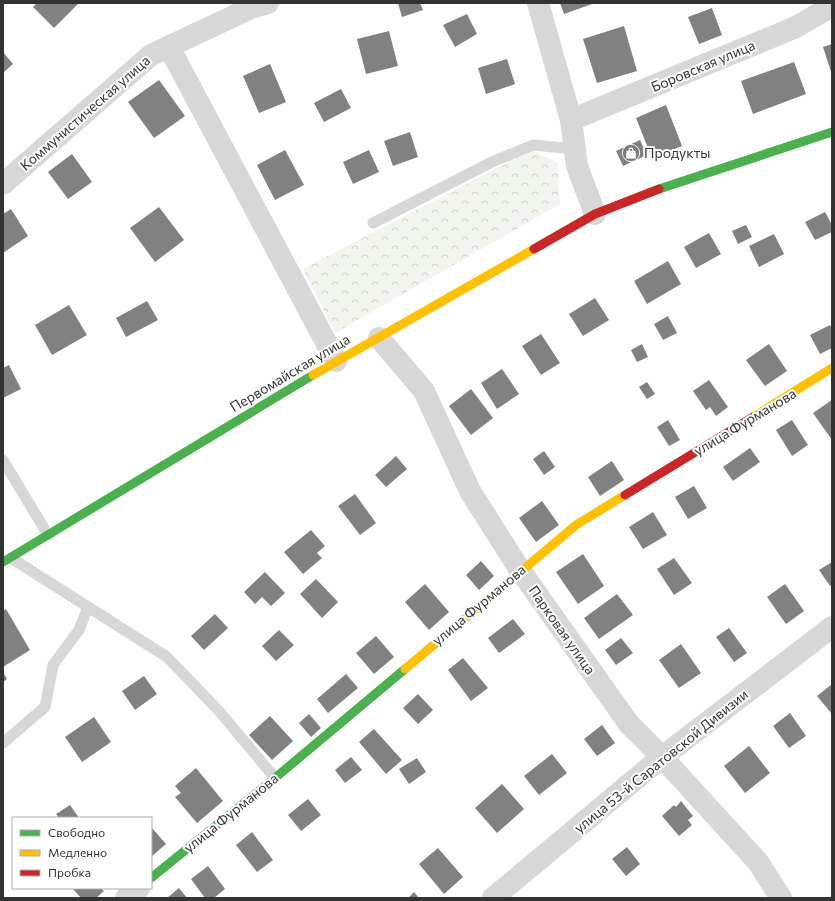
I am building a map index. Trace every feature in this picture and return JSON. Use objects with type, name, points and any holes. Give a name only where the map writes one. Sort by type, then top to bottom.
[{"type":"main road","name":"Первомайская улица","points":[[7,560],[336,361],[379,338],[595,214],[649,192],[832,132]]},
{"type":"main road","name":"улица Фурманова","points":[[152,877],[274,778],[520,570],[576,525],[832,368]]},
{"type":"street","name":"Коммунистическая улица","points":[[3,184],[151,55],[250,8],[268,3]]},
{"type":"street","points":[[538,3],[572,120],[577,166],[595,214]]},
{"type":"street","name":"Боровская улица","points":[[572,120],[796,27],[832,6]]},
{"type":"street","points":[[169,47],[336,361]]},
{"type":"street","name":"Парковая улица","points":[[379,338],[424,391],[470,491],[520,570],[629,724],[662,757],[758,862],[781,898]]},
{"type":"street","name":"улица 53-й Саратовской Дивизии","points":[[493,898],[662,757],[832,627]]},
{"type":"street","points":[[126,898],[138,889]]},
{"type":"lane","points":[[373,223],[492,162],[533,145],[575,149]]},
{"type":"lane","points":[[3,460],[48,535]]},
{"type":"lane","points":[[7,560],[88,607],[167,657],[219,711],[274,778]]},
{"type":"lane","points":[[3,743],[45,707],[53,665],[79,630],[88,607]]},
{"type":"green space","points":[[531,150],[557,162],[560,204],[335,333],[303,269]]},
{"type":"building","points":[[37,3],[79,3],[54,28],[33,7]]},
{"type":"building","points":[[398,3],[420,3],[423,10],[402,17]]},
{"type":"building","points":[[560,3],[595,3],[564,14]]},
{"type":"building","points":[[712,8],[722,35],[699,44],[688,17]]},
{"type":"building","points":[[467,14],[477,34],[455,47],[443,25]]},
{"type":"building","points":[[624,26],[637,71],[597,83],[583,39]]},
{"type":"building","points":[[389,31],[398,66],[366,74],[357,39]]},
{"type":"building","points":[[832,44],[832,75],[823,47]]},
{"type":"building","points":[[3,52],[13,64],[3,73]]},
{"type":"building","points":[[507,59],[515,84],[486,94],[478,68]]},
{"type":"building","points":[[794,62],[806,94],[753,114],[741,81]]},
{"type":"building","points":[[270,64],[286,102],[259,113],[243,76]]},
{"type":"building","points":[[159,80],[185,116],[154,138],[128,102]]},
{"type":"building","points":[[341,89],[351,108],[324,122],[314,103]]},
{"type":"building","points":[[666,105],[682,146],[652,158],[636,118]]},
{"type":"building","points":[[410,132],[418,157],[393,166],[384,141]]},
{"type":"building","name":"Продукты","points":[[640,140],[647,155],[623,166],[616,151]]},
{"type":"building","points":[[285,150],[304,185],[275,200],[257,165]]},
{"type":"building","points":[[369,150],[379,172],[353,184],[343,162]]},
{"type":"building","points":[[72,154],[92,182],[68,199],[48,172]]},
{"type":"building","points":[[159,207],[184,240],[155,262],[130,228]]},
{"type":"building","points":[[11,209],[28,236],[3,253],[3,214]]},
{"type":"building","points":[[825,212],[832,225],[832,232],[815,240],[805,222]]},
{"type":"building","points":[[746,225],[752,237],[738,244],[732,231]]},
{"type":"building","points":[[709,233],[721,254],[696,268],[684,247]]},
{"type":"building","points":[[774,234],[784,254],[759,267],[749,246]]},
{"type":"building","points":[[668,261],[681,284],[647,304],[634,281]]},
{"type":"building","points":[[595,298],[609,320],[583,336],[569,314]]},
{"type":"building","points":[[147,301],[158,320],[126,337],[116,318]]},
{"type":"building","points":[[69,305],[87,335],[52,355],[35,325]]},
{"type":"building","points":[[668,316],[677,333],[663,340],[654,324]]},
{"type":"building","points":[[830,325],[832,330],[832,348],[820,354],[810,335]]},
{"type":"building","points":[[541,334],[560,363],[541,375],[522,346]]},
{"type":"building","points":[[642,344],[648,357],[637,362],[631,350]]},
{"type":"building","points":[[769,344],[787,371],[765,386],[746,360]]},
{"type":"building","points":[[9,365],[21,389],[3,398],[3,368]]},
{"type":"building","points":[[502,369],[519,394],[497,409],[481,383]]},
{"type":"building","points":[[709,380],[728,407],[716,416],[710,407],[706,410],[693,391]]},
{"type":"building","points":[[647,382],[655,394],[647,399],[639,387]]},
{"type":"building","points":[[471,389],[493,418],[471,435],[449,406]]},
{"type":"building","points":[[832,400],[832,440],[813,413]]},
{"type":"building","points":[[668,420],[680,440],[669,446],[657,427]]},
{"type":"building","points":[[792,420],[808,445],[792,456],[776,430]]},
{"type":"building","points":[[750,448],[760,462],[733,481],[723,467]]},
{"type":"building","points":[[544,451],[555,467],[544,475],[533,459]]},
{"type":"building","points":[[396,456],[407,469],[386,487],[375,475]]},
{"type":"building","points":[[612,461],[624,480],[600,496],[588,477]]},
{"type":"building","points":[[694,486],[707,508],[688,519],[675,497]]},
{"type":"building","points":[[355,494],[376,523],[360,535],[338,506]]},
{"type":"building","points":[[542,501],[559,525],[536,542],[519,518]]},
{"type":"building","points":[[653,512],[667,535],[643,549],[629,527]]},
{"type":"building","points":[[311,530],[325,546],[317,553],[322,558],[303,574],[284,552]]},
{"type":"building","points":[[583,554],[604,586],[578,604],[556,572]]},
{"type":"building","points":[[674,558],[692,583],[674,595],[657,569]]},
{"type":"building","points":[[481,561],[494,576],[479,590],[466,575]]},
{"type":"building","points":[[832,562],[832,585],[830,586],[819,570]]},
{"type":"building","points":[[265,572],[285,593],[271,606],[262,597],[255,604],[244,592]]},
{"type":"building","points":[[316,579],[338,602],[322,618],[300,594]]},
{"type":"building","points":[[425,584],[449,612],[429,630],[405,602]]},
{"type":"building","points":[[785,584],[804,611],[786,624],[767,597]]},
{"type":"building","points":[[617,594],[633,615],[599,639],[584,618]]},
{"type":"building","points":[[6,609],[30,650],[3,667],[3,611]]},
{"type":"building","points":[[215,614],[228,628],[204,650],[191,636]]},
{"type":"building","points":[[513,619],[525,634],[499,653],[488,638]]},
{"type":"building","points":[[729,628],[747,653],[734,662],[716,637]]},
{"type":"building","points":[[279,630],[294,645],[276,661],[262,646]]},
{"type":"building","points":[[376,636],[394,657],[374,674],[356,653]]},
{"type":"building","points":[[621,638],[633,653],[616,665],[605,650]]},
{"type":"building","points":[[681,644],[701,673],[679,688],[659,660]]},
{"type":"building","points":[[463,658],[488,688],[471,701],[448,670]]},
{"type":"building","points":[[3,672],[7,679],[3,682]]},
{"type":"building","points":[[346,674],[358,688],[328,713],[317,699]]},
{"type":"building","points":[[144,676],[157,694],[135,710],[122,691]]},
{"type":"building","points":[[832,684],[832,714],[817,696]]},
{"type":"building","points":[[418,694],[433,710],[418,724],[403,708]]},
{"type":"building","points":[[790,713],[806,736],[789,748],[773,726]]},
{"type":"building","points":[[309,714],[321,728],[311,737],[299,723]]},
{"type":"building","points":[[270,716],[293,741],[272,760],[249,735]]},
{"type":"building","points":[[94,717],[111,742],[82,762],[65,737]]},
{"type":"building","points":[[602,725],[615,743],[597,756],[584,739]]},
{"type":"building","points":[[374,729],[402,760],[386,774],[359,742]]},
{"type":"building","points":[[749,746],[770,773],[745,793],[724,766]]},
{"type":"building","points":[[552,754],[567,773],[539,795],[524,776]]},
{"type":"building","points":[[351,757],[362,770],[345,783],[335,770]]},
{"type":"building","points":[[417,758],[426,772],[409,784],[399,769]]},
{"type":"building","points":[[196,768],[223,801],[197,823],[175,797],[181,793],[175,786]]},
{"type":"building","points":[[502,784],[524,809],[497,833],[475,808]]},
{"type":"building","points":[[308,799],[321,815],[301,831],[288,815]]},
{"type":"building","points":[[681,801],[693,816],[688,820],[692,825],[679,836],[662,816],[674,805],[676,807]]},
{"type":"building","points":[[70,805],[78,817],[58,817],[56,814]]},
{"type":"building","points":[[152,828],[166,844],[152,856]]},
{"type":"building","points":[[252,832],[273,860],[257,872],[236,845]]},
{"type":"building","points":[[627,847],[640,864],[626,876],[612,859]]},
{"type":"building","points":[[438,848],[463,877],[444,894],[419,864]]},
{"type":"building","points":[[208,866],[225,889],[214,898],[205,898],[191,879]]},
{"type":"building","points":[[179,888],[187,898],[167,898]]},
{"type":"building","points":[[73,889],[102,889],[104,891],[96,898],[81,898]]},
{"type":"building","points":[[414,892],[419,898],[408,898]]},
{"type":"traffic: fast","points":[[659,189],[832,132]]},
{"type":"traffic: fast","points":[[3,562],[313,375]]},
{"type":"traffic: fast","points":[[152,877],[275,778],[405,669]]},
{"type":"traffic: slow","points":[[313,375],[534,249]]},
{"type":"traffic: slow","points":[[753,417],[832,368]]},
{"type":"traffic: slow","points":[[405,669],[576,525],[625,495]]},
{"type":"traffic: jam","points":[[534,249],[595,214],[659,189]]},
{"type":"traffic: jam","points":[[625,495],[753,417]]},
{"type":"place","name":"Продукты","points":[[631,153]]}]
